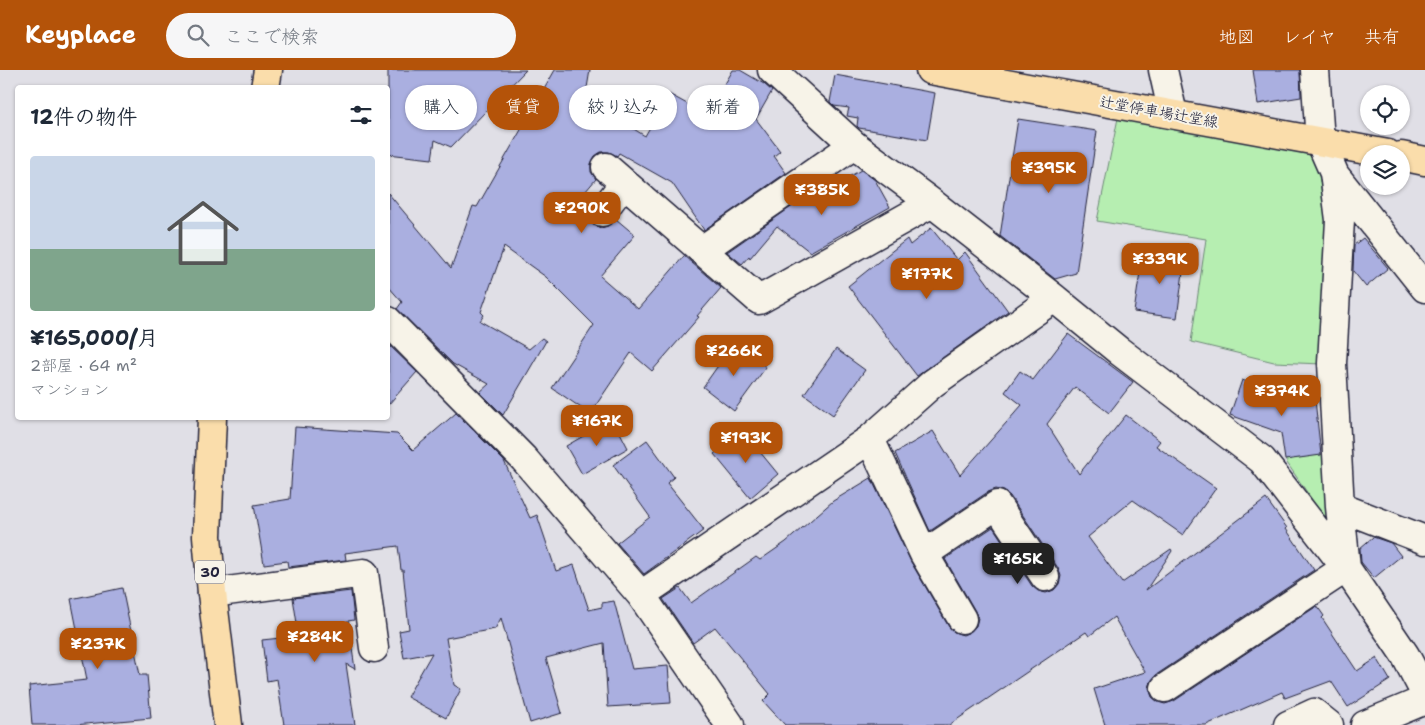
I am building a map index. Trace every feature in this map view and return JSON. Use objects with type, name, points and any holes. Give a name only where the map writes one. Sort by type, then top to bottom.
[{"type":"main road","points":[[266,85],[268,70]]},
{"type":"main road","name":"辻堂停車場辻堂線","points":[[930,70],[1360,149]]},
{"type":"main road","points":[[1410,158],[1425,161]]},
{"type":"main road","name":"30","points":[[212,420],[207,536],[228,725]]},
{"type":"street","points":[[772,70],[854,145],[932,203],[1119,351],[1262,460],[1346,568],[1405,655],[1425,693]]},
{"type":"street","points":[[1163,70],[1173,114]]},
{"type":"street","points":[[1316,70],[1320,141],[1334,173],[1425,288]]},
{"type":"street","points":[[702,250],[854,145]]},
{"type":"street","points":[[1334,173],[1340,220],[1332,363],[1340,507],[1346,568]]},
{"type":"street","points":[[602,212],[615,175],[759,300],[932,203]]},
{"type":"street","points":[[641,595],[870,439],[933,384],[1054,298]]},
{"type":"street","points":[[390,324],[524,459],[641,595],[730,725]]},
{"type":"street","points":[[870,439],[924,554],[962,619]]},
{"type":"street","points":[[924,554],[997,505],[1045,576]]},
{"type":"street","points":[[1340,507],[1425,540]]},
{"type":"street","points":[[1165,688],[1346,568]]},
{"type":"street","points":[[212,593],[364,573],[374,648]]},
{"type":"street","points":[[1365,725],[1425,700]]},
{"type":"street","points":[[1288,725],[1314,713],[1329,725]]},
{"type":"green space","points":[[1118,118],[1323,157],[1330,214],[1322,364],[1274,362],[1191,342],[1206,239],[1097,221]]},
{"type":"green space","points":[[1334,452],[1345,548],[1285,460]]},
{"type":"building","points":[[388,70],[526,70],[511,85],[487,85],[487,110],[477,120],[477,85],[405,85],[405,130],[468,130],[451,147],[435,140],[432,159],[390,154],[390,85],[388,85]]},
{"type":"building","points":[[555,70],[590,70],[588,85],[569,85],[569,130],[635,130],[645,136],[648,130],[677,130],[677,98],[687,104],[687,130],[759,130],[759,123],[780,151],[774,156],[786,173],[704,230],[672,183],[619,153],[617,156],[609,152],[601,152],[595,156],[591,164],[591,172],[596,179],[585,192],[593,198],[587,210],[588,218],[593,225],[601,228],[608,226],[616,219],[635,235],[600,276],[638,309],[684,256],[721,288],[697,316],[699,317],[652,371],[631,353],[590,414],[552,388],[594,325],[546,277],[504,247],[481,312],[484,315],[480,321],[529,349],[542,338],[546,341],[503,415],[480,392],[489,384],[453,364],[397,309],[402,302],[390,288],[390,195],[451,268],[473,206],[477,207],[521,130],[559,130],[559,85],[546,85]]},
{"type":"building","points":[[733,70],[740,70],[772,91],[759,114],[759,85],[724,85]]},
{"type":"building","points":[[1253,70],[1300,70],[1301,97],[1258,104]]},
{"type":"building","points":[[835,75],[935,93],[927,140],[859,128],[857,126],[858,118],[847,116],[849,108],[834,106],[830,102]]},
{"type":"building","points":[[1018,119],[1097,131],[1076,273],[1055,279],[1000,236]]},
{"type":"building","points":[[861,170],[875,180],[890,207],[810,252],[777,226],[750,258],[749,256],[742,264],[727,252],[804,198],[806,201]]},
{"type":"building","points":[[931,228],[957,260],[965,252],[1008,311],[917,376],[848,286],[907,239],[910,245]]},
{"type":"building","points":[[1363,238],[1388,268],[1366,287],[1353,271],[1354,245]]},
{"type":"building","points":[[1143,252],[1185,257],[1177,318],[1134,312]]},
{"type":"building","points":[[1068,334],[1133,382],[1109,413],[1075,387],[1047,424],[1079,474],[1126,415],[1160,441],[1156,446],[1216,488],[1183,535],[1133,500],[1088,537],[1122,583],[1171,549],[1172,551],[1146,590],[1266,499],[1314,570],[1156,675],[1151,681],[1149,688],[1152,697],[1158,702],[1165,704],[1174,701],[1317,606],[1324,616],[1322,618],[1357,671],[1377,658],[1390,680],[1348,707],[1331,681],[1285,698],[1282,692],[1206,725],[1105,725],[1094,689],[1145,672],[1114,617],[1089,636],[1086,632],[949,725],[785,725],[763,701],[770,694],[715,627],[693,643],[663,599],[680,588],[691,603],[756,557],[760,560],[786,542],[833,501],[871,478],[911,562],[949,627],[954,632],[963,635],[970,632],[976,626],[978,618],[945,559],[993,527],[1032,586],[1038,591],[1046,593],[1054,590],[1059,584],[1061,576],[1058,568],[1010,496],[1004,491],[996,489],[988,492],[930,531],[895,453],[933,431],[960,475],[1022,405],[1005,392],[1020,371],[1033,380]]},
{"type":"building","points":[[734,343],[766,367],[734,411],[703,387]]},
{"type":"building","points":[[390,346],[417,372],[390,403]]},
{"type":"building","points":[[836,349],[865,370],[833,415],[804,394]]},
{"type":"building","points":[[1242,380],[1285,395],[1314,391],[1321,455],[1285,460],[1281,433],[1230,415]]},
{"type":"building","points":[[456,413],[504,461],[530,518],[537,515],[556,571],[574,565],[589,610],[602,607],[602,603],[614,601],[632,669],[668,666],[671,703],[608,707],[604,643],[546,658],[562,713],[530,723],[501,618],[495,629],[446,638],[454,685],[461,689],[446,718],[407,697],[432,653],[404,658],[399,631],[409,629],[403,570],[401,570],[398,546],[345,553],[346,560],[288,567],[287,561],[264,564],[254,505],[290,499],[295,427],[397,434],[413,450]]},
{"type":"building","points":[[613,419],[628,448],[582,474],[566,446]]},
{"type":"building","points":[[742,430],[778,474],[750,498],[714,454]]},
{"type":"building","points":[[647,440],[674,477],[667,483],[704,530],[644,574],[617,543],[650,517],[613,465]]},
{"type":"building","points":[[1373,537],[1391,543],[1401,556],[1374,578],[1361,562],[1360,548]]},
{"type":"building","points":[[122,588],[140,675],[147,675],[151,718],[75,725],[32,725],[29,686],[87,680],[71,599]]},
{"type":"building","points":[[351,591],[354,620],[348,621],[355,669],[346,664],[355,725],[284,725],[277,679],[267,681],[262,640],[299,636],[293,598]]}]
